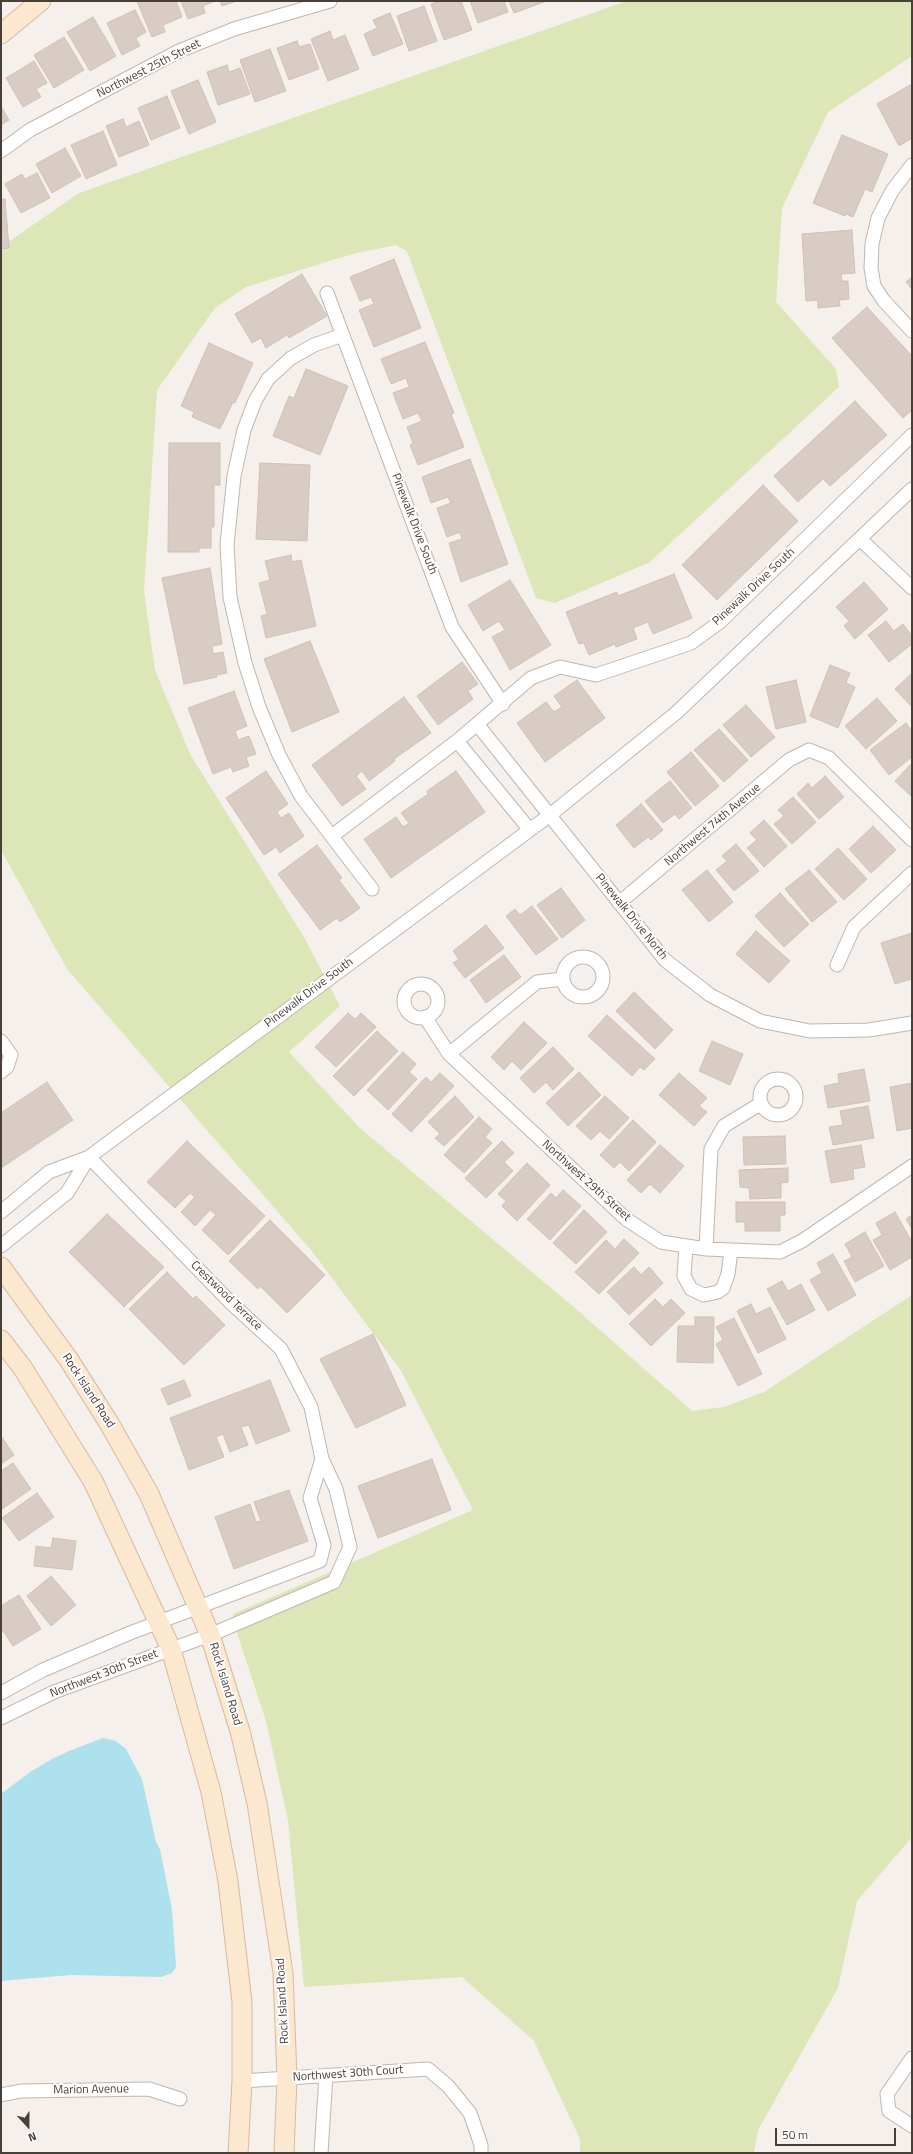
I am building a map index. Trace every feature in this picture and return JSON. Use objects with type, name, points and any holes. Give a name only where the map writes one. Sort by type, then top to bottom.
[{"type":"main road","points":[[1,34],[41,1]]},
{"type":"main road","name":"Rock Island Road","points":[[1,1267],[70,1360],[109,1423],[149,1494],[210,1635],[240,1732],[257,1803],[283,1973],[286,2078],[284,2153]]},
{"type":"main road","points":[[1,1340],[22,1367],[93,1481],[160,1622],[171,1649],[211,1792],[228,1881],[242,2002],[242,2081],[238,2153]]},
{"type":"street","name":"Northwest 25th Street","points":[[1,151],[30,130],[178,51],[234,29],[330,1]]},
{"type":"street","points":[[912,165],[892,191],[878,218],[872,244],[871,268],[874,286],[884,301],[912,331]]},
{"type":"street","name":"Pinewalk Drive South","points":[[327,293],[452,627],[502,704]]},
{"type":"street","points":[[343,335],[314,345],[291,358],[268,379],[255,401],[244,430],[234,476],[227,545],[230,597],[245,664],[259,707],[279,755],[301,796],[372,889]]},
{"type":"street","name":"Pinewalk Drive South","points":[[332,836],[457,741],[531,678],[560,667],[596,675],[691,643],[720,622],[912,435]]},
{"type":"street","name":"Pinewalk Drive South","points":[[1,1212],[49,1172],[89,1158],[550,815],[676,713],[912,489]]},
{"type":"street","points":[[860,539],[912,588]]},
{"type":"street","points":[[477,724],[550,815]]},
{"type":"street","points":[[457,741],[530,830]]},
{"type":"street","name":"Northwest 74th Avenue","points":[[619,903],[789,760],[809,750],[830,758],[912,840]]},
{"type":"street","name":"Pinewalk Drive North","points":[[550,815],[665,960],[710,995],[760,1021],[810,1031],[869,1030],[912,1023]]},
{"type":"street","points":[[837,965],[854,927],[912,873]]},
{"type":"street","points":[[449,1054],[537,982],[563,979]]},
{"type":"street","name":"Northwest 29th Street","points":[[425,1018],[449,1054],[626,1219],[661,1242],[706,1249],[780,1252],[802,1241],[912,1166]]},
{"type":"street","points":[[1,1041],[11,1056],[7,1068],[1,1072]]},
{"type":"street","points":[[706,1249],[711,1149],[724,1126],[760,1104]]},
{"type":"street","name":"Pinewalk Drive South","points":[[1,1246],[67,1193],[89,1158]]},
{"type":"street","name":"Crestwood Terrace","points":[[89,1158],[231,1303],[281,1349],[311,1407],[322,1459],[336,1489],[350,1547],[334,1582],[210,1635]]},
{"type":"street","points":[[686,1247],[684,1276],[691,1289],[704,1295],[718,1292],[723,1288],[728,1274],[731,1251]]},
{"type":"street","name":"Crestwood Terrace","points":[[199,1608],[320,1561],[324,1545],[310,1498],[322,1459]]},
{"type":"street","points":[[1,1693],[43,1670],[160,1622],[199,1608]]},
{"type":"street","name":"Northwest 30th Street","points":[[1,1718],[54,1692],[210,1635]]},
{"type":"street","points":[[912,2058],[887,2094],[889,2111],[912,2126]]},
{"type":"street","name":"Northwest 30th Court","points":[[242,2081],[428,2069],[448,2086],[470,2113],[481,2145],[481,2153]]},
{"type":"street","points":[[321,2153],[326,2075]]},
{"type":"street","name":"Marion Avenue","points":[[1,2095],[21,2091],[149,2089],[180,2099]]},
{"type":"green space","points":[[627,1],[912,1],[912,56],[828,112],[782,208],[776,302],[836,369],[839,387],[650,562],[555,603],[536,598],[407,251],[396,245],[352,254],[246,287],[215,308],[157,390],[144,592],[155,670],[190,754],[304,937],[340,1006],[289,1052],[360,1128],[576,1309],[692,1411],[724,1407],[764,1392],[912,1295],[912,1837],[857,1901],[838,1988],[758,2130],[754,2153],[580,2153],[580,2139],[534,2041],[462,1977],[304,1987],[288,1820],[266,1721],[234,1624],[233,1614],[473,1510],[400,1369],[311,1250],[67,969],[1,850],[1,247],[79,193]]},
{"type":"water","points":[[103,1738],[116,1741],[126,1749],[142,1779],[156,1842],[160,1849],[172,1910],[176,1967],[172,1973],[161,1977],[71,1975],[1,1981],[1,1794],[30,1772],[52,1759]]},
{"type":"building","points":[[137,1],[176,1],[182,17],[163,25],[165,32],[152,37]]},
{"type":"building","points":[[181,1],[215,1],[203,6],[205,13],[188,19]]},
{"type":"building","points":[[220,1],[237,1],[222,6]]},
{"type":"building","points":[[440,1],[461,1],[472,30],[444,40],[431,4]]},
{"type":"building","points":[[470,1],[504,1],[508,12],[478,23]]},
{"type":"building","points":[[509,1],[543,1],[544,2],[514,13]]},
{"type":"building","points":[[424,6],[437,41],[409,51],[397,16]]},
{"type":"building","points":[[135,10],[146,32],[136,38],[140,46],[122,55],[107,23]]},
{"type":"building","points":[[390,13],[403,44],[373,56],[364,34],[377,28],[373,20]]},
{"type":"building","points":[[93,17],[116,56],[90,71],[67,32]]},
{"type":"building","points":[[330,31],[333,40],[345,35],[359,69],[328,81],[311,39]]},
{"type":"building","points":[[64,37],[84,70],[54,88],[34,55]]},
{"type":"building","points":[[297,41],[299,47],[310,44],[319,69],[289,80],[277,48]]},
{"type":"building","points":[[270,49],[286,91],[255,102],[240,60]]},
{"type":"building","points":[[34,61],[47,83],[36,89],[41,97],[23,107],[6,78]]},
{"type":"building","points":[[227,65],[229,72],[240,68],[250,94],[218,105],[207,72]]},
{"type":"building","points":[[198,80],[216,122],[189,134],[171,91]]},
{"type":"building","points":[[912,84],[912,126],[910,127],[912,138],[899,146],[877,104]]},
{"type":"building","points":[[167,96],[180,128],[151,140],[138,108]]},
{"type":"building","points":[[1,106],[9,120],[1,125]]},
{"type":"building","points":[[123,119],[126,127],[139,121],[149,145],[119,157],[106,126]]},
{"type":"building","points":[[103,131],[117,165],[86,179],[71,145]]},
{"type":"building","points":[[842,135],[888,154],[872,192],[865,189],[853,217],[846,214],[845,216],[813,203]]},
{"type":"building","points":[[65,148],[81,176],[52,193],[36,164]]},
{"type":"building","points":[[37,173],[50,198],[21,213],[5,184],[22,174],[25,179]]},
{"type":"building","points":[[1,199],[5,199],[9,248],[1,249]]},
{"type":"building","points":[[852,230],[855,273],[841,274],[842,281],[848,281],[849,299],[839,300],[840,306],[818,308],[818,300],[806,301],[802,234]]},
{"type":"building","points":[[394,259],[421,328],[374,347],[359,310],[374,304],[371,297],[360,301],[350,277]]},
{"type":"building","points":[[302,274],[327,316],[289,338],[287,335],[266,348],[261,338],[252,343],[235,314]]},
{"type":"building","points":[[912,277],[912,289],[906,282]]},
{"type":"building","points":[[867,307],[912,356],[910,368],[912,369],[912,410],[903,418],[832,338]]},
{"type":"building","points":[[425,342],[454,413],[451,414],[464,447],[418,465],[410,445],[413,443],[407,427],[422,421],[418,413],[403,419],[393,393],[409,387],[406,378],[391,384],[381,359]]},
{"type":"building","points":[[209,343],[253,363],[235,403],[233,402],[220,429],[192,417],[194,412],[181,406]]},
{"type":"building","points":[[306,369],[348,386],[320,455],[273,436],[289,396],[294,398]]},
{"type":"building","points":[[855,401],[887,435],[830,486],[823,479],[798,502],[774,476]]},
{"type":"building","points":[[169,443],[220,443],[220,485],[214,485],[214,527],[211,527],[211,548],[199,548],[199,552],[168,552]]},
{"type":"building","points":[[470,459],[508,564],[461,582],[449,543],[462,539],[460,532],[447,537],[437,508],[451,503],[448,497],[431,503],[422,477]]},
{"type":"building","points":[[260,463],[310,465],[307,541],[256,539]]},
{"type":"building","points":[[763,485],[798,521],[717,600],[682,565]]},
{"type":"building","points":[[291,555],[292,562],[301,560],[316,626],[266,638],[261,616],[267,614],[259,583],[270,580],[265,561]]},
{"type":"building","points":[[210,568],[222,644],[212,646],[213,654],[223,652],[227,673],[216,675],[217,677],[184,684],[162,578]]},
{"type":"building","points":[[674,574],[692,618],[653,634],[648,622],[633,628],[637,639],[616,647],[615,644],[589,655],[584,643],[579,644],[566,612],[617,592],[618,596]]},
{"type":"building","points":[[510,580],[551,645],[510,670],[492,637],[505,630],[499,621],[483,631],[468,605]]},
{"type":"building","points":[[864,582],[888,609],[855,639],[844,626],[849,621],[836,607]]},
{"type":"building","points":[[886,621],[894,631],[903,624],[912,636],[912,644],[889,662],[868,635]]},
{"type":"building","points":[[310,641],[339,712],[292,732],[264,659]]},
{"type":"building","points":[[462,662],[478,684],[468,691],[473,699],[438,725],[417,696]]},
{"type":"building","points":[[830,665],[850,673],[846,683],[855,687],[838,728],[810,716]]},
{"type":"building","points":[[912,673],[912,707],[895,689]]},
{"type":"building","points":[[577,680],[605,718],[545,762],[517,723],[546,702],[554,712],[562,707],[554,696]]},
{"type":"building","points":[[796,680],[806,722],[776,729],[766,687]]},
{"type":"building","points":[[234,691],[247,726],[235,731],[238,740],[249,736],[256,754],[246,757],[249,766],[233,772],[231,767],[213,774],[188,708]]},
{"type":"building","points":[[404,697],[431,733],[394,759],[395,761],[369,781],[362,771],[356,776],[366,789],[342,806],[312,765]]},
{"type":"building","points":[[877,698],[897,721],[866,749],[845,726]]},
{"type":"building","points":[[746,705],[775,737],[751,757],[723,725]]},
{"type":"building","points":[[906,723],[912,731],[912,757],[889,775],[870,750]]},
{"type":"building","points":[[719,729],[748,760],[724,782],[694,750]]},
{"type":"building","points":[[691,752],[719,786],[695,806],[667,772]]},
{"type":"building","points":[[912,763],[912,797],[895,781]]},
{"type":"building","points":[[266,771],[288,804],[277,812],[281,818],[289,813],[304,836],[280,853],[276,847],[264,855],[226,798]]},
{"type":"building","points":[[456,771],[485,812],[391,878],[364,839],[396,817],[403,827],[409,823],[401,813],[428,794],[427,791]]},
{"type":"building","points":[[825,776],[844,797],[819,819],[797,794],[808,783],[812,788]]},
{"type":"building","points":[[670,781],[692,808],[679,819],[675,814],[663,823],[645,801]]},
{"type":"building","points":[[793,797],[816,822],[792,844],[774,824],[784,816],[778,810]]},
{"type":"building","points":[[641,804],[663,830],[651,840],[648,837],[634,848],[616,825]]},
{"type":"building","points":[[764,820],[787,846],[764,867],[747,848],[757,840],[750,833]]},
{"type":"building","points":[[873,826],[896,850],[871,873],[849,849]]},
{"type":"building","points":[[736,844],[759,871],[734,891],[716,870],[727,861],[722,856]]},
{"type":"building","points":[[317,845],[342,878],[339,880],[360,908],[340,922],[337,918],[320,930],[278,874]]},
{"type":"building","points":[[838,848],[867,879],[844,900],[815,869]]},
{"type":"building","points":[[707,870],[733,902],[709,922],[682,890]]},
{"type":"building","points":[[809,870],[837,902],[812,922],[785,889]]},
{"type":"building","points":[[561,888],[585,920],[562,938],[537,905]]},
{"type":"building","points":[[780,893],[809,924],[784,947],[755,916]]},
{"type":"building","points":[[532,906],[558,939],[536,955],[506,916],[515,909],[520,915]]},
{"type":"building","points":[[486,925],[504,948],[465,978],[453,963],[459,959],[453,951]]},
{"type":"building","points":[[756,931],[790,961],[769,983],[736,954]]},
{"type":"building","points":[[912,933],[912,979],[895,984],[881,943]]},
{"type":"building","points":[[504,955],[521,977],[486,1003],[470,980]]},
{"type":"building","points":[[634,992],[673,1030],[655,1049],[616,1011]]},
{"type":"building","points":[[348,1013],[355,1019],[361,1013],[376,1027],[336,1067],[315,1047]]},
{"type":"building","points":[[607,1015],[655,1059],[644,1070],[640,1067],[632,1076],[588,1036]]},
{"type":"building","points":[[524,1022],[547,1043],[521,1070],[512,1061],[504,1070],[491,1057]]},
{"type":"building","points":[[377,1031],[398,1051],[354,1096],[333,1076]]},
{"type":"building","points":[[712,1041],[743,1054],[730,1085],[699,1071]]},
{"type":"building","points":[[553,1047],[574,1069],[553,1090],[546,1082],[534,1093],[520,1078]]},
{"type":"building","points":[[403,1052],[416,1064],[409,1072],[417,1079],[388,1110],[367,1090]]},
{"type":"building","points":[[864,1069],[870,1101],[828,1108],[824,1086],[839,1083],[838,1074]]},
{"type":"building","points":[[579,1072],[601,1095],[568,1126],[546,1103]]},
{"type":"building","points":[[440,1073],[454,1086],[411,1132],[392,1114],[426,1077],[431,1082]]},
{"type":"building","points":[[679,1073],[707,1098],[699,1106],[707,1112],[694,1126],[659,1095]]},
{"type":"building","points":[[47,1082],[73,1120],[1,1168],[1,1113]]},
{"type":"building","points":[[912,1083],[912,1128],[897,1131],[890,1087]]},
{"type":"building","points":[[455,1096],[474,1117],[444,1146],[435,1138],[440,1134],[428,1122]]},
{"type":"building","points":[[605,1096],[629,1118],[609,1139],[600,1131],[591,1140],[576,1126]]},
{"type":"building","points":[[868,1106],[874,1138],[833,1145],[829,1127],[843,1125],[840,1111]]},
{"type":"building","points":[[479,1117],[492,1129],[485,1137],[492,1143],[464,1173],[444,1155]]},
{"type":"building","points":[[633,1120],[656,1142],[629,1171],[620,1162],[614,1168],[600,1155]]},
{"type":"building","points":[[785,1136],[786,1164],[744,1165],[743,1137]]},
{"type":"building","points":[[187,1141],[265,1216],[228,1255],[202,1230],[216,1215],[210,1210],[195,1226],[181,1212],[195,1197],[190,1193],[175,1208],[147,1182]]},
{"type":"building","points":[[502,1141],[514,1153],[504,1162],[513,1171],[486,1198],[465,1178]]},
{"type":"building","points":[[660,1145],[684,1166],[660,1193],[650,1184],[641,1193],[627,1180]]},
{"type":"building","points":[[861,1145],[865,1167],[853,1169],[854,1179],[831,1183],[825,1151]]},
{"type":"building","points":[[527,1163],[550,1185],[517,1221],[502,1206],[506,1201],[498,1194]]},
{"type":"building","points":[[788,1168],[788,1182],[781,1183],[781,1198],[750,1199],[749,1188],[740,1187],[739,1170]]},
{"type":"building","points":[[563,1190],[581,1206],[550,1240],[527,1219],[551,1193],[556,1198]]},
{"type":"building","points":[[736,1202],[785,1202],[785,1215],[780,1215],[780,1231],[745,1231],[745,1222],[736,1222]]},
{"type":"building","points":[[584,1210],[607,1232],[576,1264],[553,1243]]},
{"type":"building","points":[[895,1212],[912,1242],[912,1257],[890,1270],[873,1240],[882,1235],[876,1223]]},
{"type":"building","points":[[107,1214],[164,1267],[124,1307],[69,1252]]},
{"type":"building","points":[[912,1215],[912,1229],[906,1219]]},
{"type":"building","points":[[270,1220],[325,1275],[287,1313],[260,1286],[258,1289],[229,1261]]},
{"type":"building","points":[[865,1232],[884,1266],[855,1282],[844,1261],[852,1257],[845,1244]]},
{"type":"building","points":[[624,1239],[639,1253],[599,1294],[575,1272],[606,1240],[615,1249]]},
{"type":"building","points":[[833,1254],[856,1295],[828,1311],[810,1280],[822,1273],[817,1263]]},
{"type":"building","points":[[634,1267],[641,1275],[649,1267],[663,1283],[629,1315],[607,1292]]},
{"type":"building","points":[[167,1272],[193,1299],[196,1296],[225,1325],[184,1365],[129,1309]]},
{"type":"building","points":[[782,1281],[788,1291],[801,1284],[815,1310],[787,1325],[767,1289]]},
{"type":"building","points":[[655,1299],[663,1307],[671,1299],[685,1313],[651,1346],[629,1324]]},
{"type":"building","points":[[751,1304],[756,1314],[770,1307],[786,1339],[758,1353],[737,1311]]},
{"type":"building","points":[[695,1317],[714,1317],[713,1363],[677,1362],[678,1326],[695,1326]]},
{"type":"building","points":[[734,1318],[762,1374],[738,1386],[716,1344],[723,1340],[716,1327]]},
{"type":"building","points":[[373,1334],[406,1405],[356,1428],[320,1359]]},
{"type":"building","points":[[184,1380],[191,1396],[168,1405],[161,1389]]},
{"type":"building","points":[[270,1380],[290,1431],[256,1444],[249,1425],[241,1427],[248,1445],[230,1452],[223,1434],[216,1437],[224,1457],[189,1470],[170,1418]]},
{"type":"building","points":[[1,1436],[14,1455],[1,1464]]},
{"type":"building","points":[[432,1459],[451,1510],[378,1538],[358,1486]]},
{"type":"building","points":[[13,1463],[31,1489],[2,1509],[1,1471]]},
{"type":"building","points":[[289,1490],[308,1541],[234,1569],[215,1517],[250,1504],[256,1522],[261,1521],[254,1502]]},
{"type":"building","points":[[37,1493],[54,1517],[19,1541],[2,1518]]},
{"type":"building","points":[[53,1538],[76,1541],[72,1570],[34,1566],[36,1546],[51,1548]]},
{"type":"building","points":[[51,1576],[76,1605],[51,1626],[27,1596]]},
{"type":"building","points":[[19,1595],[41,1629],[13,1646],[1,1628],[1,1606]]}]
